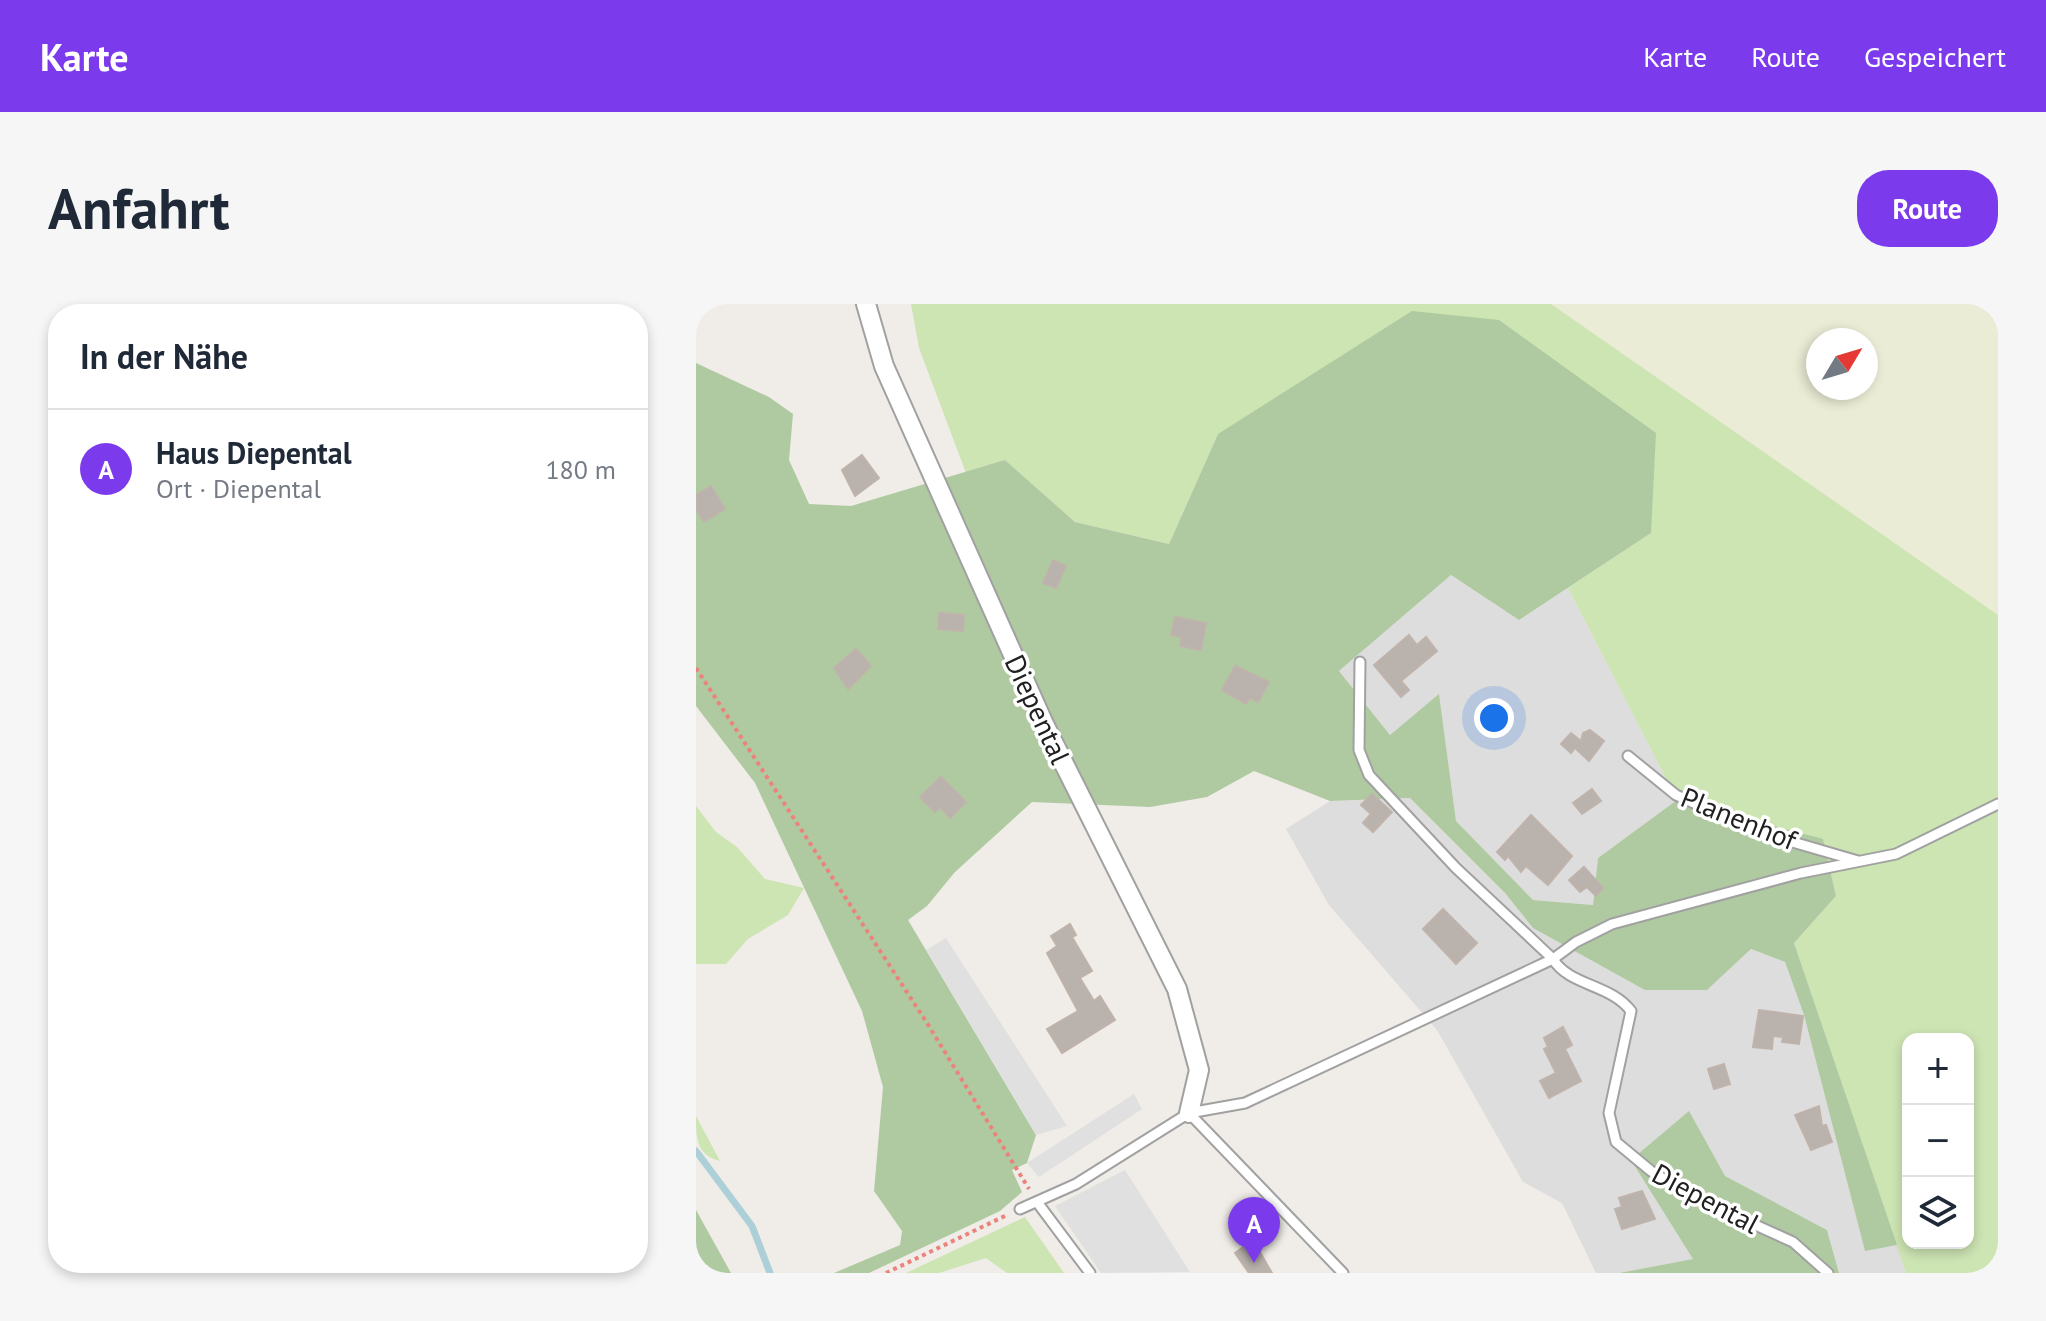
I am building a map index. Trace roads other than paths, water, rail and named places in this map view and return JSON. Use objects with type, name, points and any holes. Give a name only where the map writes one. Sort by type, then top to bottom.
[{"type":"street","name":"Diepental","points":[[866,304],[884,366],[1043,722],[1177,989],[1199,1070],[1189,1113]]},
{"type":"lane","name":"Diepental","points":[[1360,662],[1359,750],[1369,775],[1456,868],[1553,959],[1559,969],[1608,990],[1631,1011],[1609,1113],[1616,1142],[1651,1171],[1689,1195],[1793,1242],[1828,1273]]},
{"type":"lane","name":"Planenhof","points":[[1628,756],[1676,795],[1758,832],[1860,861]]},
{"type":"lane","points":[[1020,1209],[1076,1184],[1189,1113],[1245,1103],[1553,959],[1576,942],[1612,924],[1801,873],[1896,854],[1998,804]]},
{"type":"lane","points":[[1189,1113],[1343,1273]]},
{"type":"lane","points":[[1037,1202],[1090,1273]]},
{"type":"waterway","points":[[696,1151],[752,1226],[770,1273]]},
{"type":"place","name":"Haus Diepental","points":[[1254,1263]]}]
